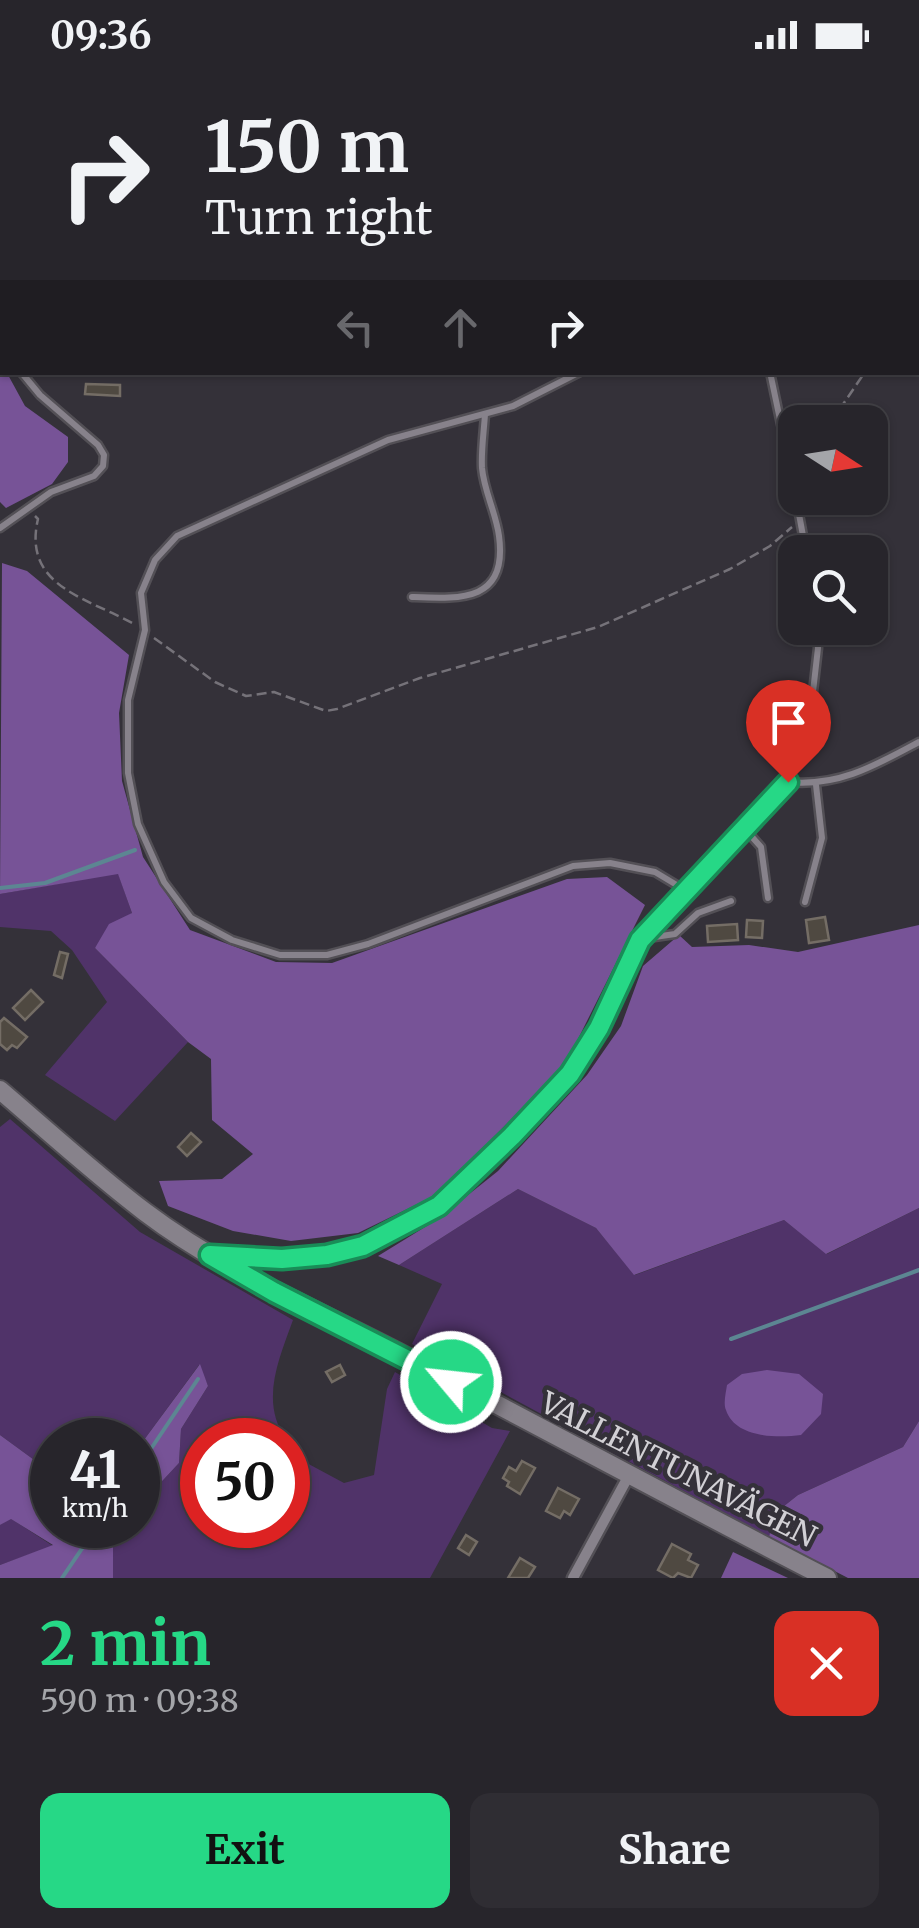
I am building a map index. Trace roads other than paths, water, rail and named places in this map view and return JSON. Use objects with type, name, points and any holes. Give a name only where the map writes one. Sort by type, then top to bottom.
[{"type":"main road","name":"VALLENTUNAVÄGEN","points":[[0,1090],[146,1213],[210,1255],[274,1292],[827,1578]]},
{"type":"street","points":[[573,1578],[628,1477]]},
{"type":"lane","points":[[0,528],[50,492],[94,476],[103,466],[104,454],[98,445],[40,395],[23,375]]},
{"type":"lane","points":[[574,375],[513,406],[388,440],[176,536],[155,560],[141,594],[145,630],[128,700],[128,773],[138,824],[164,882],[191,918],[232,940],[280,955],[327,954],[368,944],[573,866],[610,864],[656,872],[686,890]]},
{"type":"lane","points":[[771,375],[778,410]]},
{"type":"lane","points":[[412,596],[471,597],[486,589],[498,568],[500,538],[482,470],[484,414]]},
{"type":"lane","points":[[210,1255],[282,1259],[327,1255],[363,1246],[439,1206],[512,1136],[570,1074],[599,1028],[640,940],[788,782],[811,709],[818,645]]},
{"type":"lane","points":[[788,782],[816,785],[860,773],[919,742]]},
{"type":"lane","points":[[805,902],[822,838],[816,785]]},
{"type":"lane","points":[[744,828],[760,847],[768,898]]},
{"type":"lane","points":[[640,940],[675,934],[698,913],[731,901]]},
{"type":"waterway","points":[[0,888],[45,883],[135,850]]},
{"type":"waterway","points":[[731,1339],[919,1270]]},
{"type":"waterway","points":[[160,1435],[198,1379]]},
{"type":"waterway","points":[[62,1578],[82,1548]]}]
